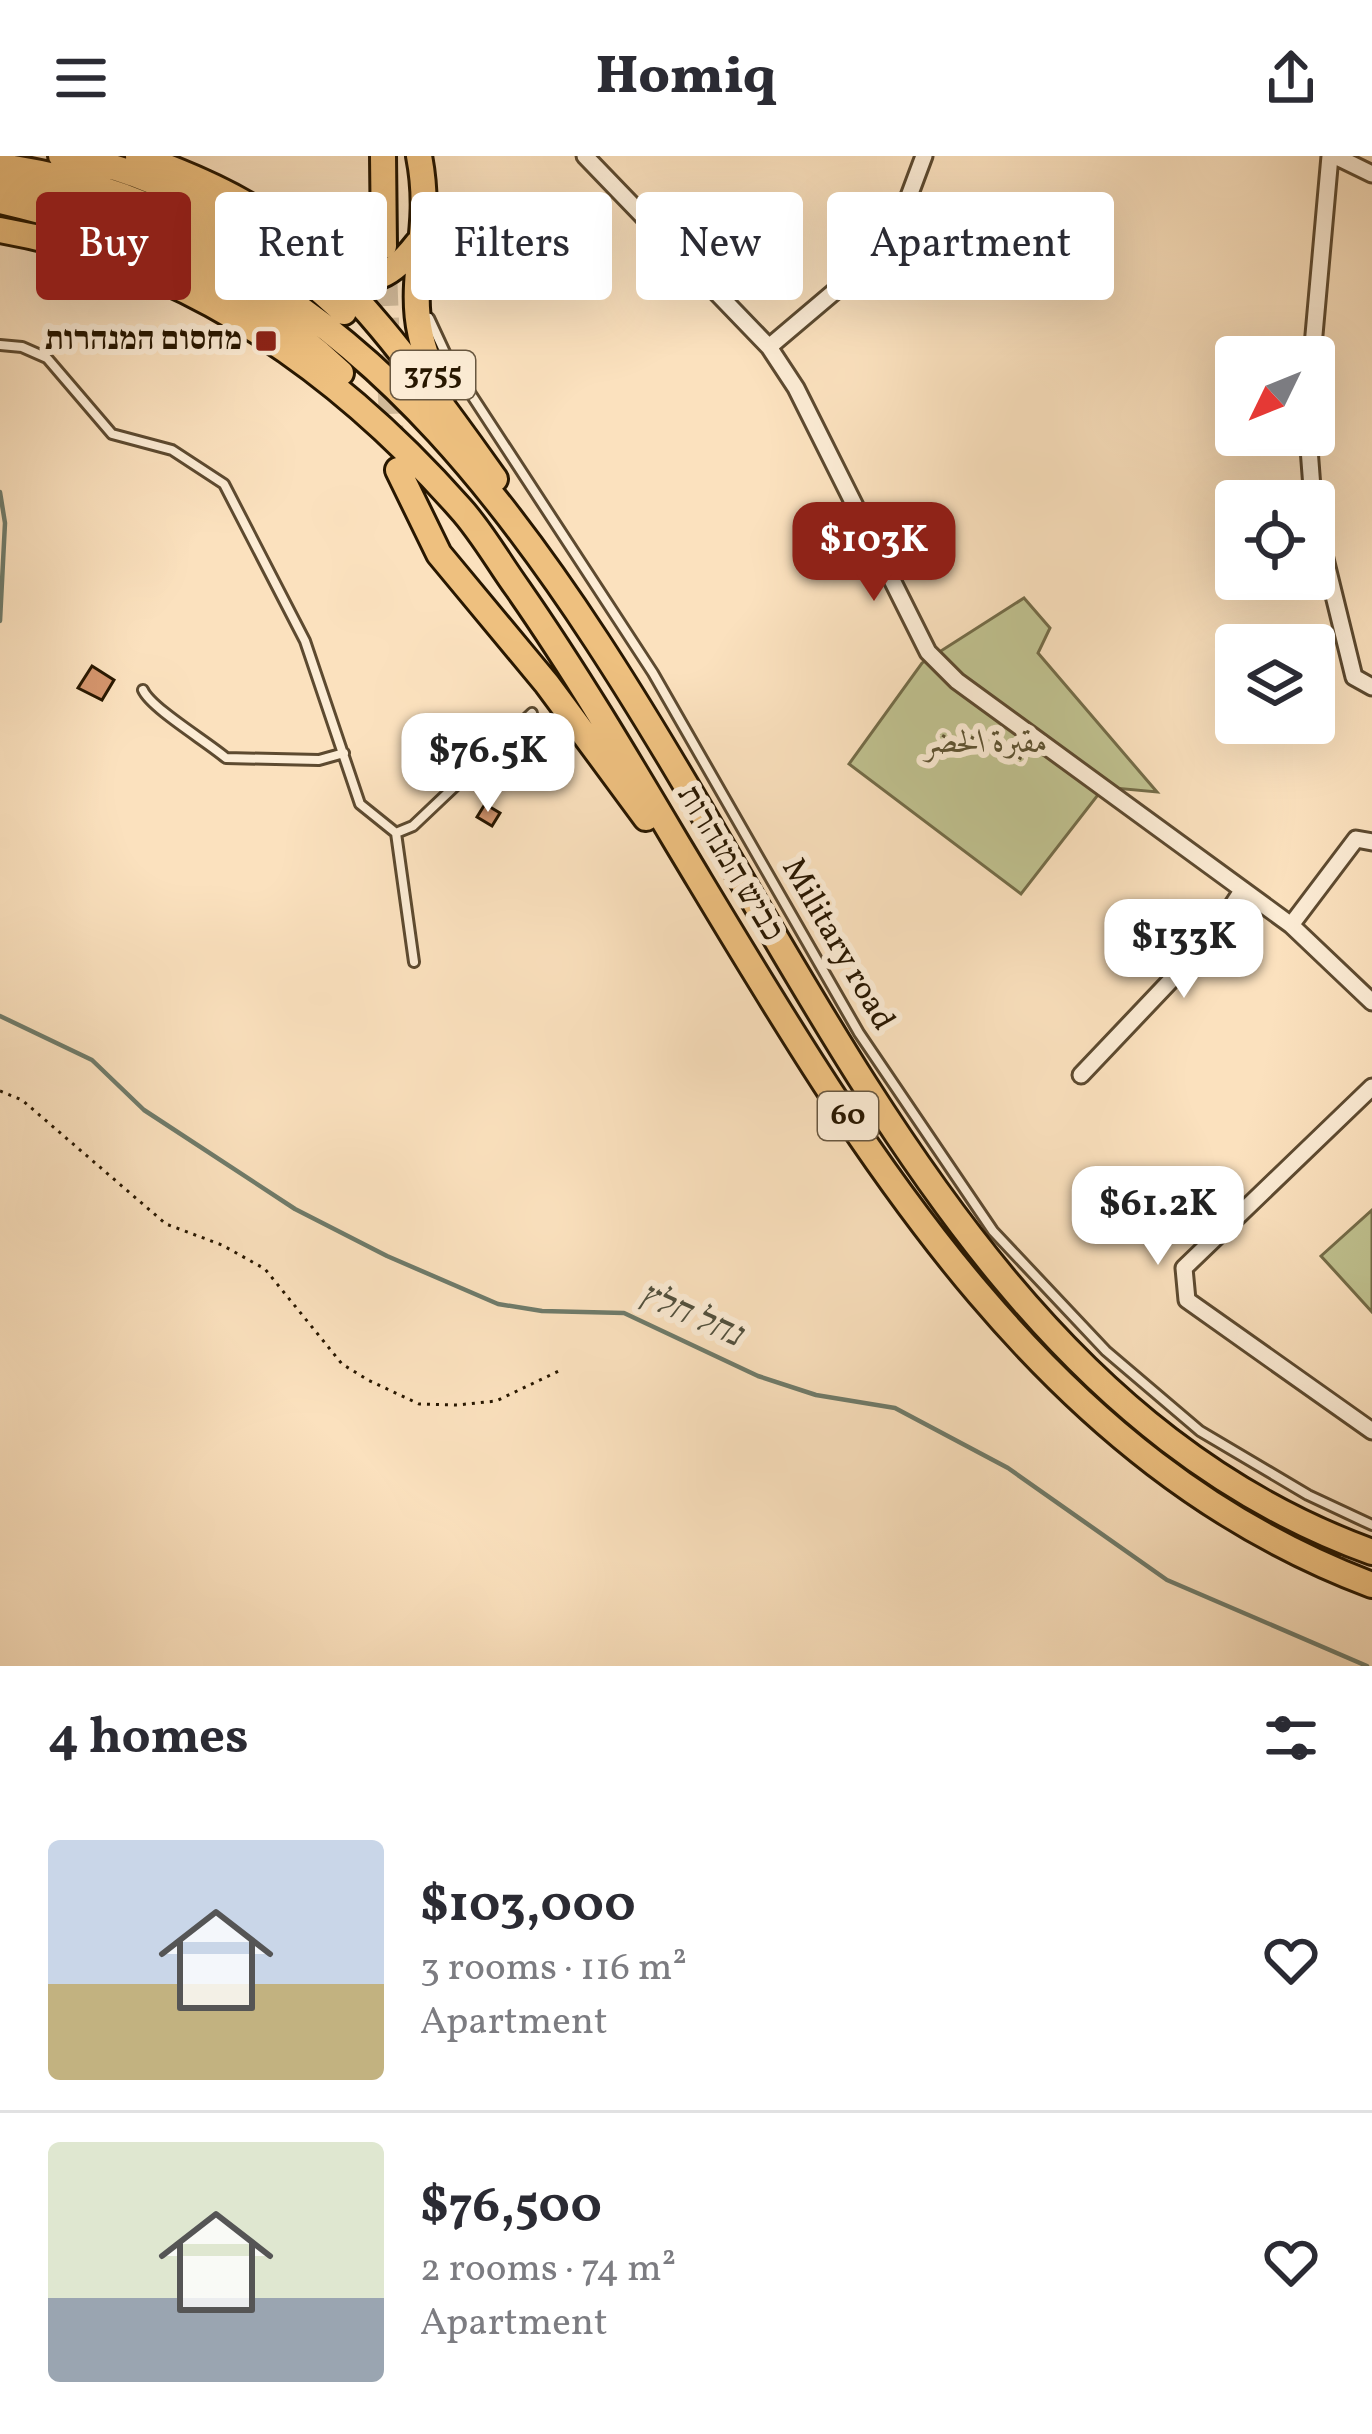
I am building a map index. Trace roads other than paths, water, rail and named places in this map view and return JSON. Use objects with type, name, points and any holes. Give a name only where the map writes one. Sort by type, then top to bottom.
[{"type":"main road","name":"60","points":[[138,156],[216,192]]},
{"type":"main road","points":[[383,156],[383,192]]},
{"type":"main road","name":"3755","points":[[419,156],[423,192]]},
{"type":"main road","name":"60","points":[[0,166],[166,211],[299,291],[342,324],[501,488]]},
{"type":"main road","name":"60","points":[[0,201],[53,178]]},
{"type":"main road","name":"60","points":[[53,178],[177,258],[233,287],[299,333],[406,441],[463,511]]},
{"type":"main road","name":"60","points":[[0,185],[53,178],[233,265],[292,303],[406,402],[466,466],[546,570]]},
{"type":"main road","name":"כביש המנהרות","points":[[0,230],[36,236]]},
{"type":"main road","points":[[387,274],[411,256]]},
{"type":"main road","name":"כביש המנהרות","points":[[191,291],[259,332],[380,425],[463,511],[566,658],[745,955],[918,1218],[975,1291],[1075,1398],[1157,1470],[1292,1552],[1372,1585]]},
{"type":"main road","name":"60","points":[[352,300],[416,370],[501,488],[546,570]]},
{"type":"main road","name":"3755","points":[[415,300],[420,347],[448,404],[501,488]]},
{"type":"main road","points":[[398,470],[439,554],[547,685],[745,955]]},
{"type":"main road","name":"כביש המנהרות","points":[[546,570],[878,1105],[982,1254],[1096,1378],[1165,1435],[1234,1484],[1372,1552]]},
{"type":"street","points":[[585,156],[769,347],[796,388],[928,652],[957,681],[1291,925],[1372,1002]]},
{"type":"street","points":[[769,347],[867,264],[896,231],[924,156]]},
{"type":"street","points":[[1314,336],[1332,156],[1372,174]]},
{"type":"street","points":[[1332,600],[1354,677],[1372,687]]},
{"type":"street","points":[[1291,925],[1356,839],[1372,842]]},
{"type":"street","points":[[1081,1075],[1211,938],[1242,890]]},
{"type":"street","points":[[1372,1088],[1184,1268],[1186,1300],[1372,1430]]},
{"type":"lane","name":"Military road","points":[[424,300],[448,359],[653,673],[859,1033],[993,1231],[1106,1351],[1200,1431],[1308,1495],[1372,1525]]},
{"type":"lane","points":[[0,345],[22,347],[47,358],[112,434],[172,449],[224,484],[305,641],[360,804],[396,833],[414,962]]},
{"type":"lane","points":[[143,690],[149,705],[202,735],[226,758],[319,760],[344,753]]},
{"type":"lane","points":[[396,833],[412,826],[532,713]]},
{"type":"waterway","points":[[0,492],[5,523],[0,621]]},
{"type":"waterway","name":"נחל חלץ","points":[[0,1016],[92,1060],[144,1110],[295,1209],[387,1256],[498,1304],[542,1311],[624,1313],[758,1376],[816,1395],[895,1408],[1008,1468],[1167,1580],[1367,1666]]},
{"type":"tunnel","points":[[386,300],[392,447]]},
{"type":"place","name":"מחסום המנהרות","points":[[266,341]]},
{"type":"park label","name":"مقبرة الخضر","points":[[986,744]]}]
